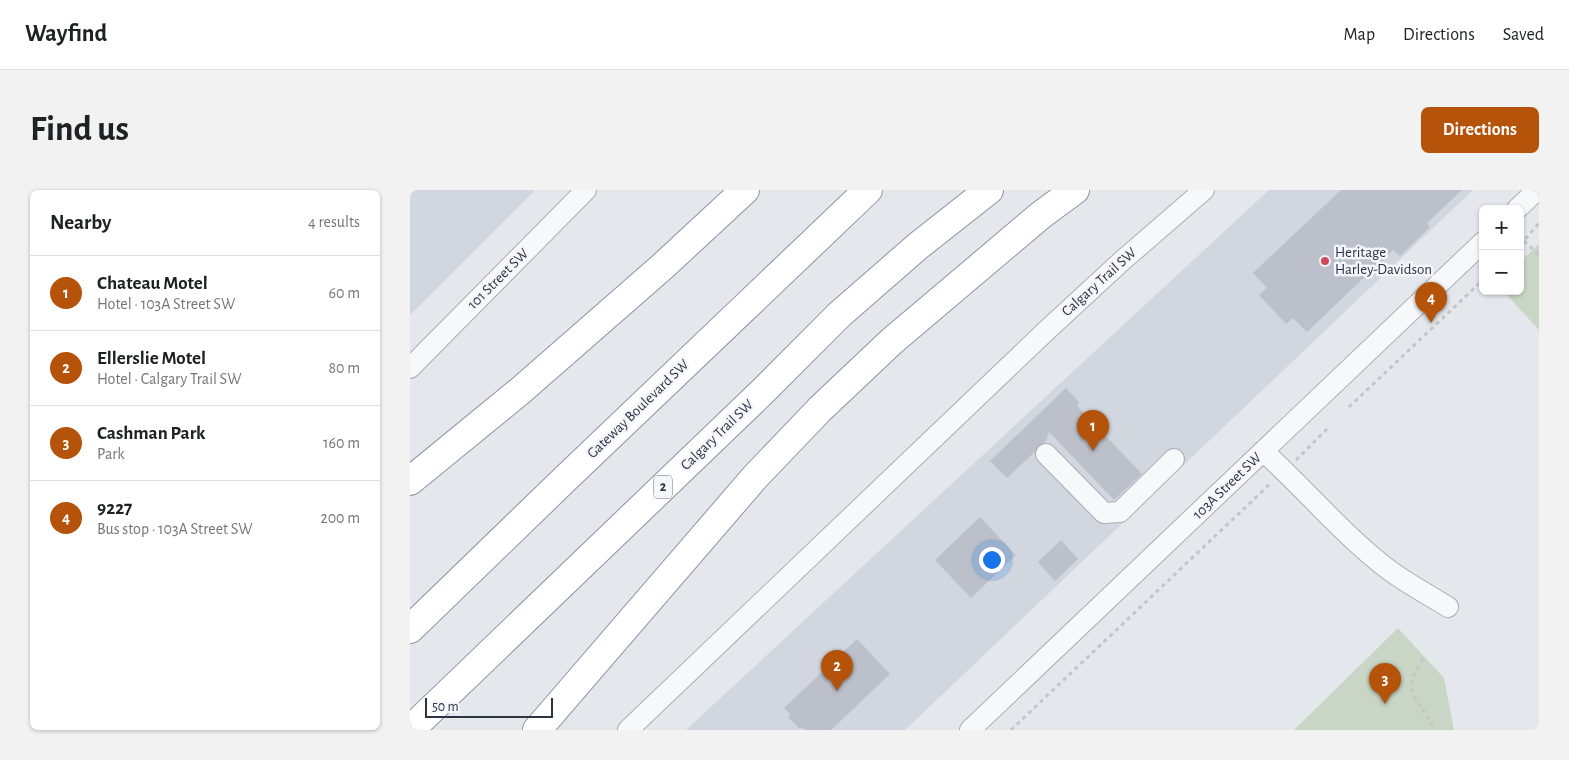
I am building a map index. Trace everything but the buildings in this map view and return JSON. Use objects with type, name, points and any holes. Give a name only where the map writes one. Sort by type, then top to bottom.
[{"type":"highway","points":[[410,481],[528,385],[663,266],[745,190]]},
{"type":"highway","name":"Gateway Boulevard SW","points":[[410,630],[580,464],[868,190]]},
{"type":"highway","points":[[918,246],[978,190]]},
{"type":"highway","name":"Calgary Trail SW","points":[[410,730],[762,392],[840,314],[918,246],[989,190]]},
{"type":"highway","points":[[537,730],[755,477],[820,409],[892,341],[1041,215],[1075,190]]},
{"type":"street","name":"101 Street SW","points":[[410,368],[586,190]]},
{"type":"street","name":"Calgary Trail SW","points":[[628,730],[1046,331],[1123,260],[1204,190]]},
{"type":"street","points":[[1521,205],[1537,190]]},
{"type":"street","name":"103A Street SW","points":[[970,730],[1479,246]]},
{"type":"street","points":[[1263,451],[1285,470],[1338,525],[1390,571],[1448,608]]},
{"type":"street","points":[[1046,454],[1104,513],[1120,512],[1174,459]]},
{"type":"path","points":[[1524,241],[1539,223]]},
{"type":"path","points":[[1524,244],[1539,255]]},
{"type":"path","points":[[1349,407],[1479,284]]},
{"type":"path","points":[[1011,730],[1329,427]]},
{"type":"path","points":[[1423,659],[1413,674],[1412,689],[1414,696],[1434,730]]},
{"type":"shaded area","points":[[410,190],[535,190],[410,315]]},
{"type":"shaded area","points":[[1269,190],[1473,190],[905,730],[686,730]]},
{"type":"green space","points":[[1539,244],[1539,330],[1507,295],[1524,295],[1524,258]]},
{"type":"green space","points":[[1398,628],[1444,678],[1454,730],[1294,730]]},
{"type":"place","name":"Heritage Harley-Davidson","points":[[1325,261]]},
{"type":"place","name":"9227","points":[[1431,323]]},
{"type":"place","name":"Chateau Motel","points":[[1093,451]]},
{"type":"place","name":"Ellerslie Motel","points":[[837,691]]},
{"type":"place","name":"Cashman Park","points":[[1385,704]]}]
